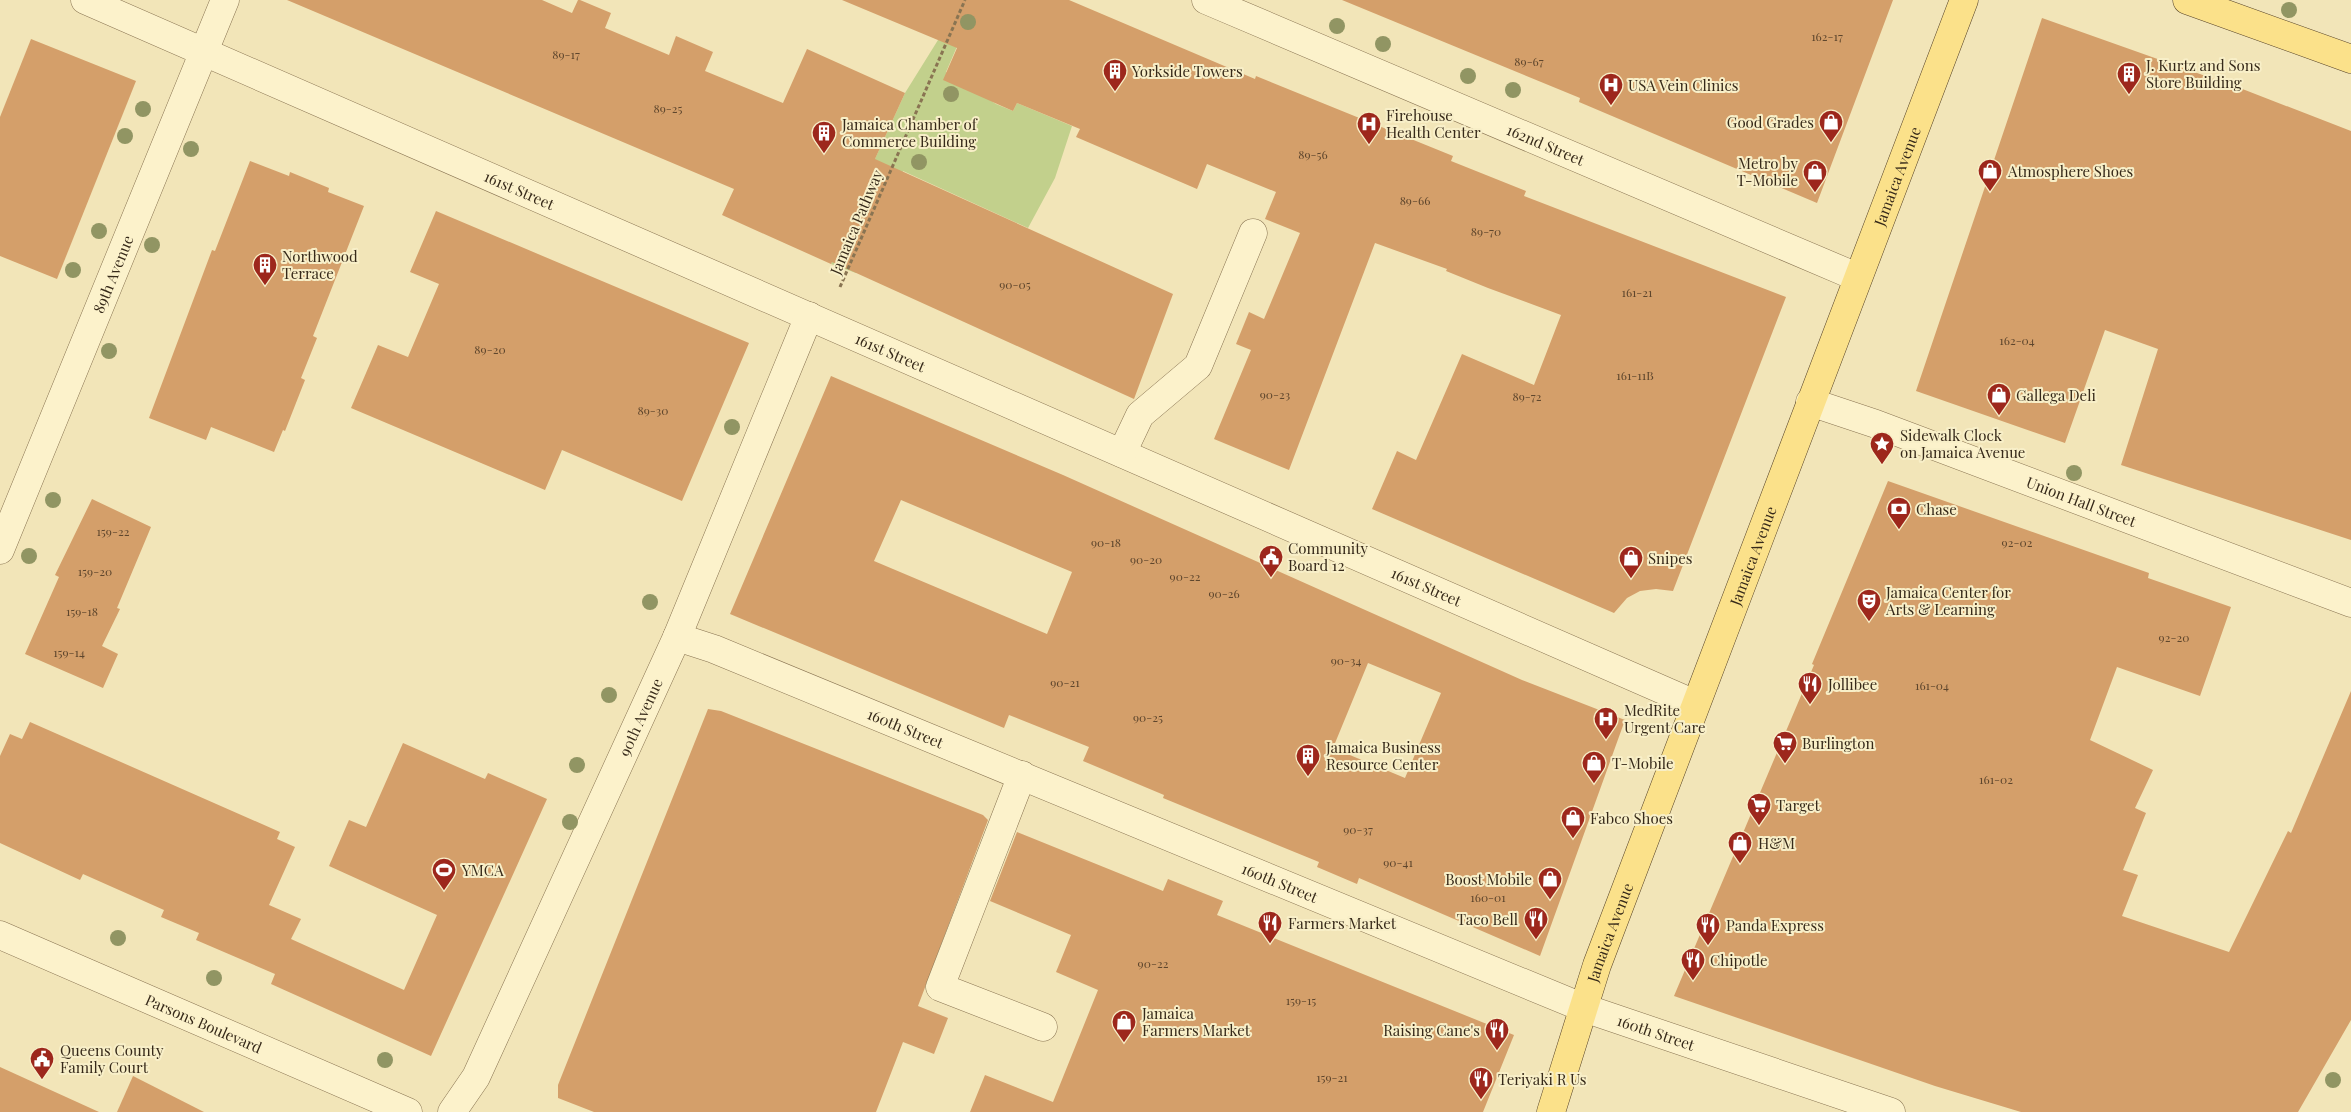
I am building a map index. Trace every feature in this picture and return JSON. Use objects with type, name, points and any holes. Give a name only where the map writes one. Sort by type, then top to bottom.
[{"type":"main road","name":"Jamaica Avenue","points":[[1551,1112],[1597,965],[1695,704],[1732,614],[1857,277],[1964,0]]},
{"type":"main road","points":[[2187,0],[2351,59]]},
{"type":"street","name":"161st Street","points":[[85,0],[1695,704]]},
{"type":"street","name":"89th Avenue","points":[[2,538],[225,0]]},
{"type":"street","name":"162nd Street","points":[[1206,0],[1857,277]]},
{"type":"street","points":[[1122,453],[1140,415],[1198,366],[1253,233]]},
{"type":"street","name":"90th Avenue","points":[[452,1112],[476,1077],[677,637],[809,316]]},
{"type":"street","name":"Union Hall Street","points":[[1810,402],[1876,424],[2351,603]]},
{"type":"street","name":"160th Street","points":[[677,637],[714,649],[1584,1008],[1891,1112]]},
{"type":"street","points":[[1022,776],[940,987],[1043,1027]]},
{"type":"street","name":"Parsons Boulevard","points":[[0,935],[408,1112]]},
{"type":"path","name":"Jamaica Pathway","points":[[840,287],[965,0]]},
{"type":"green space","points":[[954,0],[977,0],[946,72],[996,104],[1013,111],[1017,103],[1072,126],[1055,178],[1028,228],[903,171],[856,273],[831,264],[867,185],[864,183],[905,93],[938,40]]},
{"type":"building","points":[[287,0],[542,0],[572,13],[578,0],[580,0],[611,13],[605,28],[669,55],[676,36],[713,52],[705,71],[783,103],[807,49],[905,93],[875,159],[1173,294],[1134,399],[832,262],[831,264],[722,215],[734,189]]},
{"type":"building","points":[[842,0],[1069,0],[1255,79],[1256,76],[1453,156],[1451,161],[1526,191],[1524,196],[1786,297],[1673,591],[1656,589],[1640,591],[1627,598],[1614,613],[1372,509],[1397,451],[1416,460],[1462,354],[1534,385],[1561,315],[1488,288],[1446,271],[1447,269],[1375,243],[1289,470],[1214,439],[1251,350],[1236,344],[1249,312],[1264,319],[1300,233],[1265,219],[1276,192],[1207,164],[1197,189],[1076,137],[1080,129],[1017,103],[1013,111],[943,80],[957,48]]},
{"type":"building","points":[[1342,0],[1893,0],[1817,203],[1579,102],[1580,98]]},
{"type":"building","points":[[2042,18],[2245,90],[2351,131],[2351,540],[2121,465],[2158,349],[2105,330],[2065,443],[1916,391]]},
{"type":"building","points":[[31,39],[136,81],[57,279],[0,256],[0,117]]},
{"type":"building","name":"Northwood Terrace","points":[[250,161],[289,176],[290,172],[329,188],[328,192],[364,206],[313,336],[317,338],[301,378],[305,380],[285,431],[283,430],[274,452],[211,427],[206,440],[149,418],[212,250],[215,251]]},
{"type":"building","points":[[436,211],[749,343],[682,501],[562,450],[545,490],[351,408],[378,345],[408,357],[439,284],[410,272]]},
{"type":"building","points":[[831,376],[1063,475],[1522,680],[1625,720],[1540,956],[1359,878],[1357,884],[1317,867],[1319,862],[1163,798],[1164,795],[1083,761],[1089,747],[1009,715],[1004,728],[730,614]],"holes":[[[901,500],[1072,572],[1047,634],[874,561]],[[1368,663],[1441,693],[1405,778],[1333,748]]]},
{"type":"building","points":[[1888,481],[2149,573],[2148,578],[2231,607],[2200,696],[2117,667],[2090,740],[2153,770],[2135,808],[2146,813],[2123,870],[2138,875],[2122,916],[2229,952],[2288,831],[2291,833],[2351,691],[2351,1020],[2298,1112],[2021,1112],[1935,1086],[1674,996],[1814,665],[1812,664]]},
{"type":"building","points":[[92,499],[151,527],[117,608],[120,609],[102,646],[118,654],[103,688],[25,654],[59,577],[55,575]]},
{"type":"building","points":[[708,709],[721,711],[983,815],[988,820],[918,1006],[948,1018],[934,1054],[903,1042],[876,1112],[594,1112],[558,1098],[558,1085]]},
{"type":"building","points":[[30,722],[280,832],[277,839],[295,847],[269,905],[301,919],[291,939],[404,990],[437,915],[329,866],[349,820],[366,827],[403,743],[485,779],[488,773],[547,799],[431,1056],[271,984],[275,974],[196,940],[199,933],[161,917],[164,910],[83,874],[80,880],[0,843],[0,756],[10,734],[22,739]]},
{"type":"building","points":[[1017,832],[1163,891],[1168,879],[1223,901],[1217,915],[1514,1035],[1483,1112],[970,1112],[985,1075],[1053,1102],[1098,990],[1056,972],[1071,935],[990,901]]},
{"type":"building","points":[[0,1067],[99,1112],[0,1112]]},
{"type":"building","points":[[133,1076],[204,1112],[117,1112]]},
{"type":"place","name":"Yorkside Towers","points":[[1115,92]]},
{"type":"place","name":"J. Kurtz and Sons Store Building","points":[[2129,95]]},
{"type":"place","name":"USA Vein Clinics","points":[[1611,106]]},
{"type":"place","name":"Good Grades","points":[[1831,143]]},
{"type":"place","name":"Firehouse Health Center","points":[[1369,145]]},
{"type":"place","name":"Jamaica Chamber of Commerce Building","points":[[824,154]]},
{"type":"place","name":"Atmosphere Shoes","points":[[1990,192]]},
{"type":"place","name":"Metro by T-Mobile","points":[[1815,193]]},
{"type":"place","name":"Northwood Terrace","points":[[265,286]]},
{"type":"place","name":"Gallega Deli","points":[[1999,416]]},
{"type":"place","name":"Sidewalk Clock on Jamaica Avenue","points":[[1882,465]]},
{"type":"place","name":"Chase","points":[[1899,530]]},
{"type":"place","name":"Community Board 12","points":[[1271,578]]},
{"type":"place","name":"Snipes","points":[[1631,579]]},
{"type":"place","name":"Jamaica Center for Arts & Learning","points":[[1869,622]]},
{"type":"place","name":"Jollibee","points":[[1810,705]]},
{"type":"place","name":"MedRite Urgent Care","points":[[1606,740]]},
{"type":"place","name":"Burlington","points":[[1785,764]]},
{"type":"place","name":"Jamaica Business Resource Center","points":[[1308,777]]},
{"type":"place","name":"T-Mobile","points":[[1594,784]]},
{"type":"place","name":"Target","points":[[1759,826]]},
{"type":"place","name":"Fabco Shoes","points":[[1573,839]]},
{"type":"place","name":"H&M","points":[[1740,864]]},
{"type":"place","name":"YMCA","points":[[444,891]]},
{"type":"place","name":"Boost Mobile","points":[[1550,900]]},
{"type":"place","name":"Taco Bell","points":[[1536,940]]},
{"type":"place","name":"Farmers Market","points":[[1270,944]]},
{"type":"place","name":"Panda Express","points":[[1708,946]]},
{"type":"place","name":"Chipotle","points":[[1693,981]]},
{"type":"place","name":"Jamaica Farmers Market","points":[[1124,1043]]},
{"type":"place","name":"Raising Cane's","points":[[1497,1051]]},
{"type":"place","name":"Queens County Family Court","points":[[42,1080]]},
{"type":"place","name":"Teriyaki R Us","points":[[1481,1100]]}]
